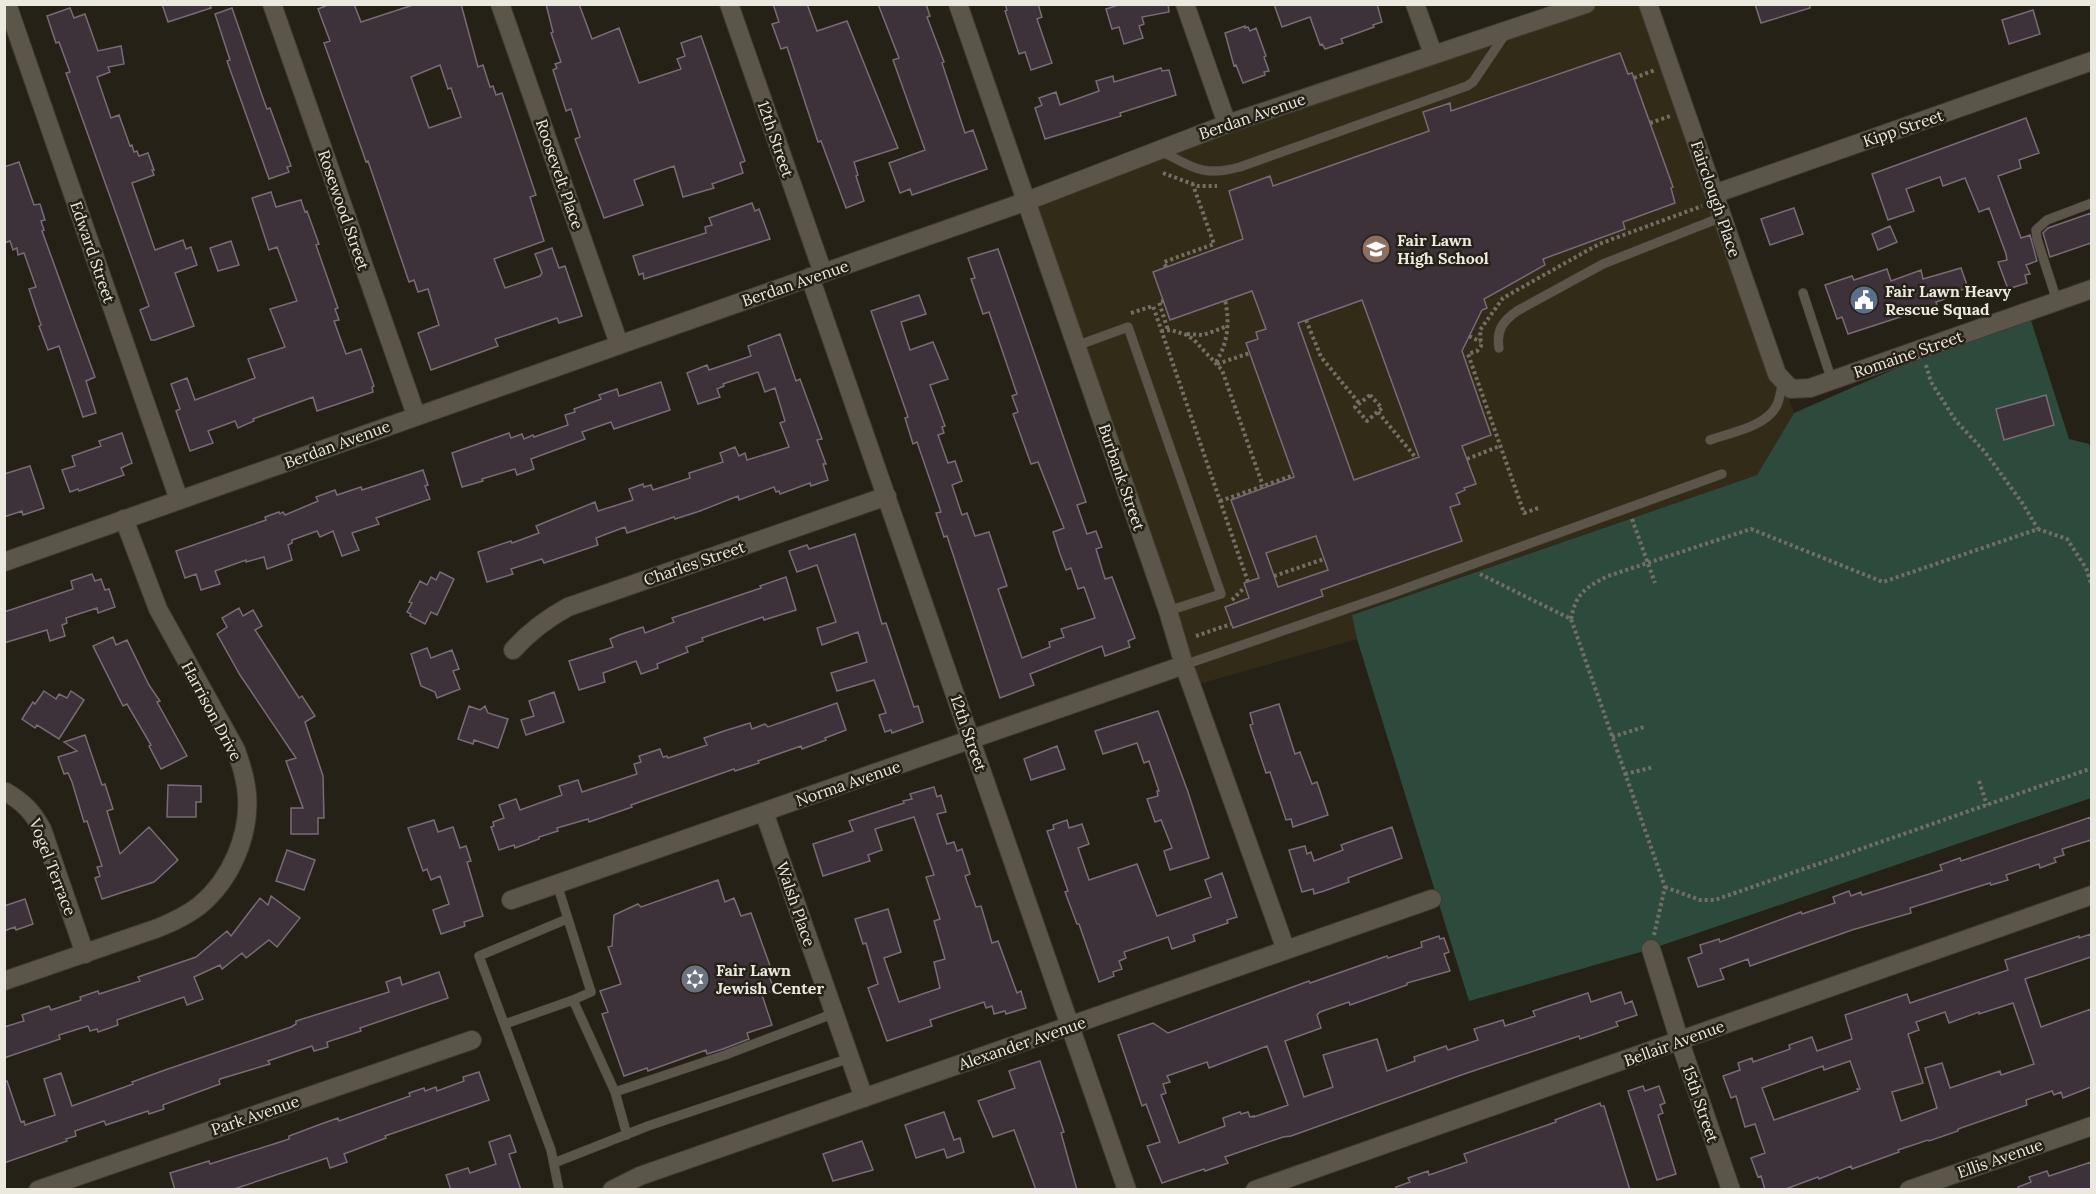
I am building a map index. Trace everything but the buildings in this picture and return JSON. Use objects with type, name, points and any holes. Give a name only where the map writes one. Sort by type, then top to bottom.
[{"type":"street","name":"Edward Street","points":[[7,4],[179,500]]},
{"type":"street","name":"Rosewood Street","points":[[272,4],[416,415]]},
{"type":"street","name":"Roosevelt Place","points":[[500,4],[619,344]]},
{"type":"street","name":"12th Street","points":[[729,4],[886,496],[1127,1190]]},
{"type":"street","name":"Burbank Street","points":[[958,4],[1168,611],[1184,665],[1286,950]]},
{"type":"street","points":[[1185,4],[1227,124]]},
{"type":"street","points":[[1415,4],[1433,54]]},
{"type":"street","name":"Berdan Avenue","points":[[4,562],[1027,201],[1227,124],[1586,4]]},
{"type":"street","name":"Fairclough Place","points":[[1648,4],[1777,374],[1787,385]]},
{"type":"street","name":"Kipp Street","points":[[1718,204],[2091,61]]},
{"type":"street","name":"Romaine Street","points":[[1787,385],[1800,390],[1810,388],[2091,289]]},
{"type":"street","name":"Charles Street","points":[[513,650],[536,626],[568,607],[886,496]]},
{"type":"street","name":"Harrison Drive","points":[[4,981],[180,919],[200,905],[218,886],[231,866],[241,843],[247,818],[247,794],[236,750],[158,609],[124,519]]},
{"type":"street","name":"Norma Avenue","points":[[511,900],[1184,665]]},
{"type":"street","name":"Vogel Terrace","points":[[6,792],[27,807],[42,829],[85,954]]},
{"type":"street","name":"Walsh Place","points":[[764,812],[864,1098]]},
{"type":"street","name":"Bellair Avenue","points":[[1255,1190],[1680,1042],[2091,895]]},
{"type":"street","name":"Alexander Avenue","points":[[612,1190],[640,1176],[1432,899]]},
{"type":"street","name":"15th Street","points":[[1651,949],[1731,1190]]},
{"type":"street","name":"Park Avenue","points":[[38,1190],[472,1040]]},
{"type":"street","name":"Ellis Avenue","points":[[1909,1190],[2091,1126]]},
{"type":"lane","points":[[1159,150],[1203,171],[1218,172],[1240,167],[1467,86],[1479,73],[1508,30]]},
{"type":"lane","points":[[2057,301],[2036,230],[2047,220],[2091,203]]},
{"type":"lane","points":[[1499,348],[1501,326],[1517,311],[1603,264],[1647,245],[1718,204]]},
{"type":"lane","points":[[1803,293],[1832,381]]},
{"type":"lane","points":[[1076,346],[1128,327],[1144,371],[1221,594],[1168,611]]},
{"type":"lane","points":[[1710,440],[1759,423],[1770,416],[1787,385]]},
{"type":"lane","points":[[1184,665],[1390,594],[1722,474]]},
{"type":"lane","points":[[505,1024],[591,992],[557,884]]},
{"type":"lane","points":[[559,1190],[551,1150],[479,956],[567,919]]},
{"type":"lane","points":[[573,1000],[615,1092],[627,1135]]},
{"type":"lane","points":[[615,1092],[835,1013]]},
{"type":"lane","points":[[554,1163],[627,1135],[850,1058]]},
{"type":"path","points":[[1634,78],[1655,70]]},
{"type":"path","points":[[1650,123],[1671,116]]},
{"type":"path","points":[[1166,267],[1164,262],[1214,244],[1193,184]]},
{"type":"path","points":[[1538,508],[1524,513],[1467,354],[1477,351],[1481,346],[1480,330],[1503,298],[1599,244],[1718,204]]},
{"type":"path","points":[[1217,363],[1223,352],[1228,326],[1225,300]]},
{"type":"path","points":[[1164,301],[1160,302],[1168,330]]},
{"type":"path","points":[[1120,317],[1153,306],[1248,582]]},
{"type":"path","points":[[1306,320],[1321,357],[1359,404]]},
{"type":"path","points":[[1161,331],[1168,330],[1196,336],[1228,326]]},
{"type":"path","points":[[1177,332],[1194,340],[1222,370],[1263,486]]},
{"type":"path","points":[[1469,336],[1481,342]]},
{"type":"path","points":[[1921,349],[1931,382],[1956,421],[1985,452],[2024,504],[2038,529]]},
{"type":"path","points":[[1217,363],[1250,353]]},
{"type":"path","points":[[1370,395],[1382,408],[1367,421],[1355,407],[1359,404],[1370,395]]},
{"type":"path","points":[[1378,412],[1416,458]]},
{"type":"path","points":[[1467,459],[1500,446]]},
{"type":"path","points":[[1220,501],[1294,475]]},
{"type":"path","points":[[1628,507],[1655,583]]},
{"type":"path","points":[[1651,949],[1665,887],[1571,619],[1574,602],[1586,587],[1608,576],[1751,529],[1883,582],[2038,529],[2067,539],[2086,568],[2091,586]]},
{"type":"path","points":[[1274,576],[1324,559]]},
{"type":"path","points":[[1474,571],[1571,619]]},
{"type":"path","points":[[1196,636],[1231,624]]},
{"type":"path","points":[[1612,737],[1644,727]]},
{"type":"path","points":[[1625,774],[1654,766]]},
{"type":"path","points":[[1665,887],[1700,900],[1715,900],[2091,768]]},
{"type":"path","points":[[1979,781],[1987,805]]},
{"type":"shaded area","points":[[1586,5],[1648,5],[1794,413],[1757,475],[1353,614],[1357,639],[1192,686],[1027,201]]},
{"type":"green space","points":[[2028,311],[2069,439],[2089,444],[2091,450],[2091,798],[1651,949],[1469,1001],[1357,639],[1352,615],[1757,475],[1794,413]]},
{"type":"place","name":"Fair Lawn High School","points":[[1376,249]]},
{"type":"place","name":"Fair Lawn Heavy Rescue Squad","points":[[1864,300]]},
{"type":"place","name":"Fair Lawn Jewish Center","points":[[695,979]]}]
